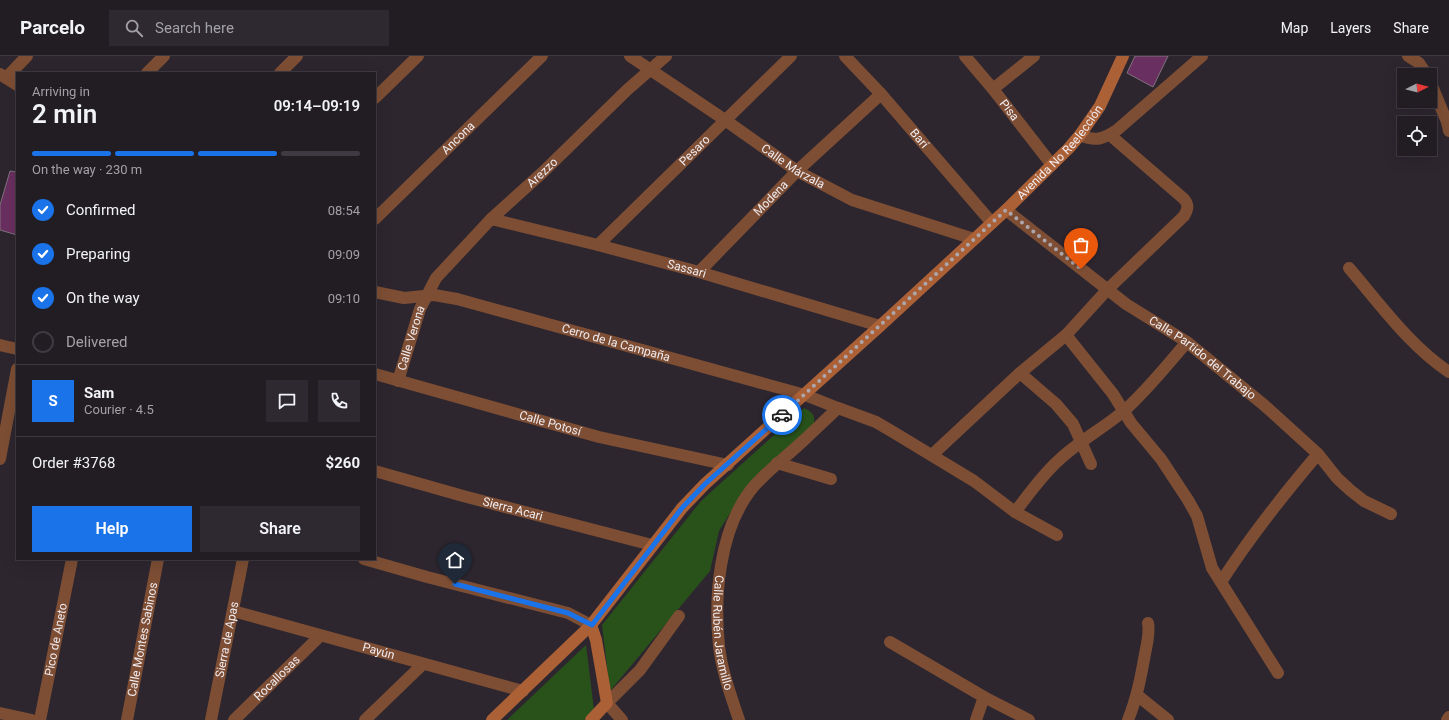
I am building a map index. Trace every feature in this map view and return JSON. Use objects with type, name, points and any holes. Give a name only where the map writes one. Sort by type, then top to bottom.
[{"type":"street","points":[[16,84],[3,76],[27,56]]},
{"type":"street","points":[[148,72],[164,56]]},
{"type":"street","points":[[281,72],[297,56]]},
{"type":"street","points":[[376,97],[418,56]]},
{"type":"street","name":"Ancona","points":[[376,218],[542,56]]},
{"type":"street","name":"Calle Márzala","points":[[630,56],[797,171],[852,200],[974,239]]},
{"type":"street","name":"Arezzo","points":[[425,296],[436,278],[491,219],[542,173],[627,90],[666,56]]},
{"type":"street","name":"Pesaro","points":[[598,245],[791,56]]},
{"type":"street","name":"Barí","points":[[845,56],[881,94],[992,223]]},
{"type":"street","name":"Pisa","points":[[965,56],[993,89],[1052,165]]},
{"type":"street","points":[[993,89],[1034,56]]},
{"type":"street","name":"Avenida No Reelección","points":[[492,720],[592,625],[682,508],[705,484],[805,395],[992,223],[1069,148],[1100,106],[1123,56]]},
{"type":"street","points":[[1080,135],[1090,139],[1097,139],[1110,135],[1202,56]]},
{"type":"street","points":[[1408,56],[1418,63],[1422,68]]},
{"type":"street","name":"Modena","points":[[699,272],[797,171],[881,94]]},
{"type":"street","points":[[1437,98],[1449,131]]},
{"type":"street","points":[[932,455],[1020,373],[1066,335],[1107,290],[1184,216],[1188,208],[1184,199],[1110,135]]},
{"type":"street","name":"Calle Partido del Trabajo","points":[[1006,210],[1126,304],[1187,342],[1264,405],[1318,454],[1350,490],[1364,501],[1391,514]]},
{"type":"street","name":"Sassari","points":[[491,219],[598,245],[699,272],[880,326]]},
{"type":"street","points":[[1349,268],[1423,352],[1449,372]]},
{"type":"street","name":"Cerro de la Campaña","points":[[376,292],[404,298],[445,296],[805,395]]},
{"type":"street","name":"Calle Verona","points":[[398,380],[414,323],[425,296]]},
{"type":"street","points":[[1066,335],[1114,394],[1131,423],[1161,459],[1188,500],[1197,516],[1212,568],[1278,673]]},
{"type":"street","points":[[1016,512],[1047,471],[1081,441],[1124,410],[1139,396],[1187,342]]},
{"type":"street","points":[[0,345],[16,349]]},
{"type":"street","points":[[1020,373],[1056,404],[1073,424],[1091,464]]},
{"type":"street","points":[[0,459],[16,374]]},
{"type":"street","name":"Calle Potosí","points":[[376,374],[599,437],[728,465]]},
{"type":"street","points":[[805,395],[876,422],[974,481],[1016,512],[1057,535]]},
{"type":"street","name":"Calle Rubén Jaramillo","points":[[739,720],[725,673],[720,647],[718,621],[720,572],[730,530],[737,512],[750,491],[777,463],[838,408]]},
{"type":"street","points":[[1221,582],[1244,546],[1318,454]]},
{"type":"street","points":[[777,463],[831,479]]},
{"type":"street","name":"Sierra Acari","points":[[376,471],[652,546]]},
{"type":"street","name":"Pico de Aneto","points":[[40,720],[72,560]]},
{"type":"street","name":"Calle Montes Sabinos","points":[[128,720],[158,560]]},
{"type":"street","name":"Sierra de Apas","points":[[211,720],[244,560]]},
{"type":"street","points":[[368,560],[427,577],[568,613],[592,625],[607,703],[622,720]]},
{"type":"street","name":"Payún","points":[[233,611],[523,691]]},
{"type":"street","points":[[591,720],[640,670],[679,616]]},
{"type":"street","points":[[1128,720],[1137,695],[1149,631],[1148,623]]},
{"type":"street","name":"Rocallosas","points":[[234,720],[320,636]]},
{"type":"street","points":[[890,642],[984,697],[1028,720]]},
{"type":"street","points":[[365,720],[423,664]]},
{"type":"street","points":[[1137,695],[1168,720]]},
{"type":"street","points":[[976,720],[984,697]]},
{"type":"street","points":[[0,713],[32,720]]},
{"type":"green space","points":[[804,408],[814,416],[812,429],[743,492],[719,531],[710,571],[610,691],[602,625],[701,501]]},
{"type":"green space","points":[[586,645],[594,710],[584,720],[507,720]]},
{"type":"building","points":[[1135,56],[1168,56],[1153,87],[1127,73]]},
{"type":"building","points":[[10,171],[16,172],[16,235],[0,230],[0,205]]},
{"type":"way so far","points":[[782,415],[1006,210],[1081,269]]},
{"type":"route","points":[[455,584],[568,613],[592,625],[682,508],[705,484],[782,415]]}]
